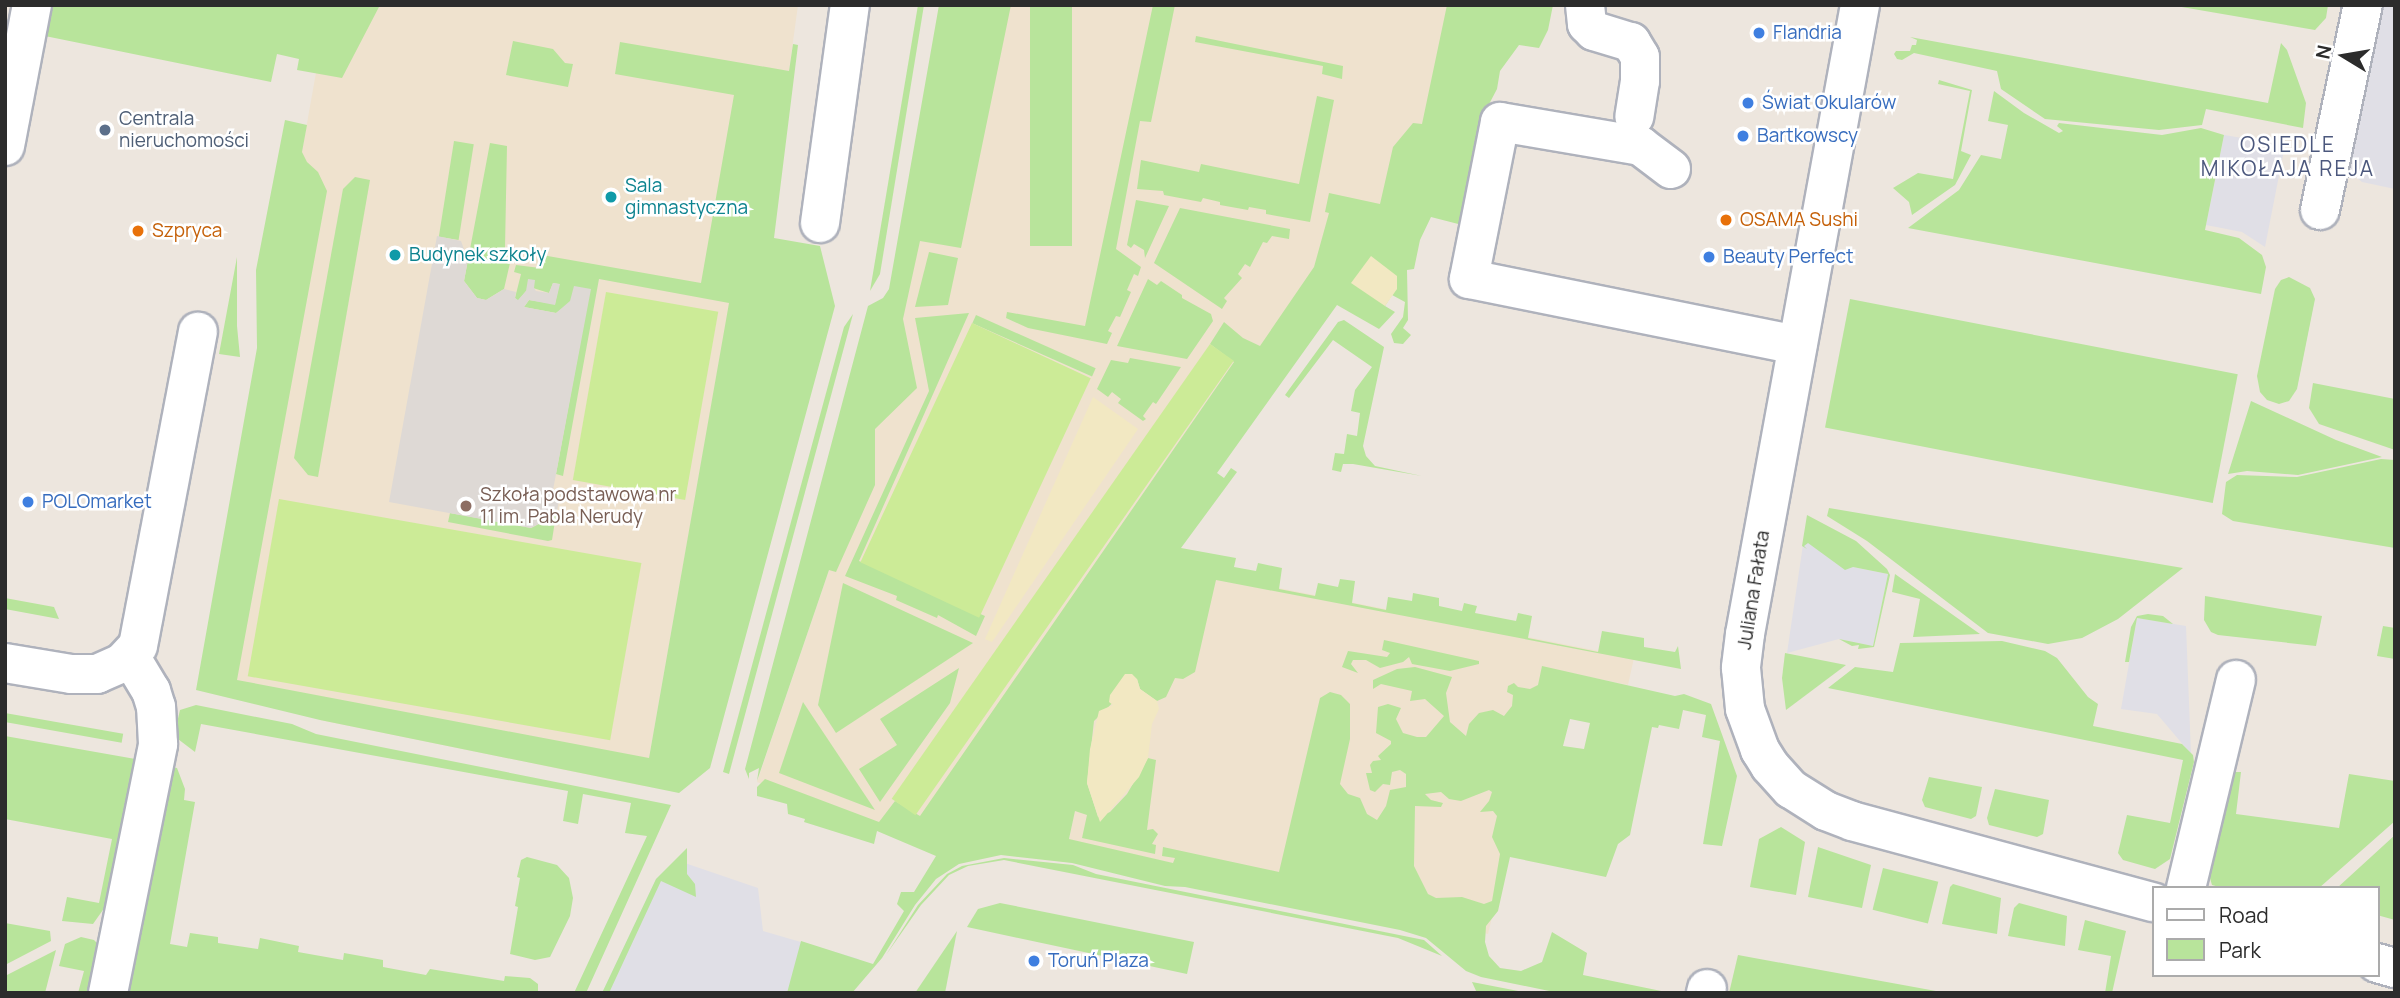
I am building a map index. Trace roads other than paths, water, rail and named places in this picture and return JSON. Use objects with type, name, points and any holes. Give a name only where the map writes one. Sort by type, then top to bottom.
[{"type":"street","points":[[5,146],[32,5]]},
{"type":"street","points":[[820,223],[850,5]]},
{"type":"street","points":[[1585,5],[1587,24],[1594,30],[1631,42],[1640,57],[1640,82],[1633,117]]},
{"type":"street","name":"Juliana Fałata","points":[[1860,5],[1741,668],[1745,709],[1760,750],[1770,766],[1797,794],[1839,817],[2152,902]]},
{"type":"street","points":[[2320,210],[2363,5]]},
{"type":"street","points":[[1671,169],[1641,146],[1500,122],[1469,279],[1797,345]]},
{"type":"street","points":[[5,663],[84,675],[114,668],[130,656],[142,635],[198,332]]},
{"type":"street","points":[[108,993],[158,744],[156,707],[142,671],[130,656]]},
{"type":"street","points":[[2186,886],[2236,680]]},
{"type":"place","name":"Flandria","points":[[1759,33]]},
{"type":"place","name":"Świat Okularów","points":[[1748,103]]},
{"type":"place","name":"Centrala nieruchomości","points":[[105,130]]},
{"type":"place","name":"Bartkowscy","points":[[1743,136]]},
{"type":"place","name":"Sala gimnastyczna","points":[[611,197]]},
{"type":"place","name":"OSAMA Sushi","points":[[1726,220]]},
{"type":"place","name":"Szpryca","points":[[138,231]]},
{"type":"place","name":"Budynek szkoły","points":[[395,255]]},
{"type":"place","name":"Beauty Perfect","points":[[1709,257]]},
{"type":"place","name":"POLOmarket","points":[[28,502]]},
{"type":"place","name":"Szkoła podstawowa nr 11 im. Pabla Nerudy","points":[[466,506]]},
{"type":"place","name":"Toruń Plaza","points":[[1034,961]]},
{"type":"district","name":"OSIEDLE MIKOŁAJA REJA","points":[[2288,156]]}]
